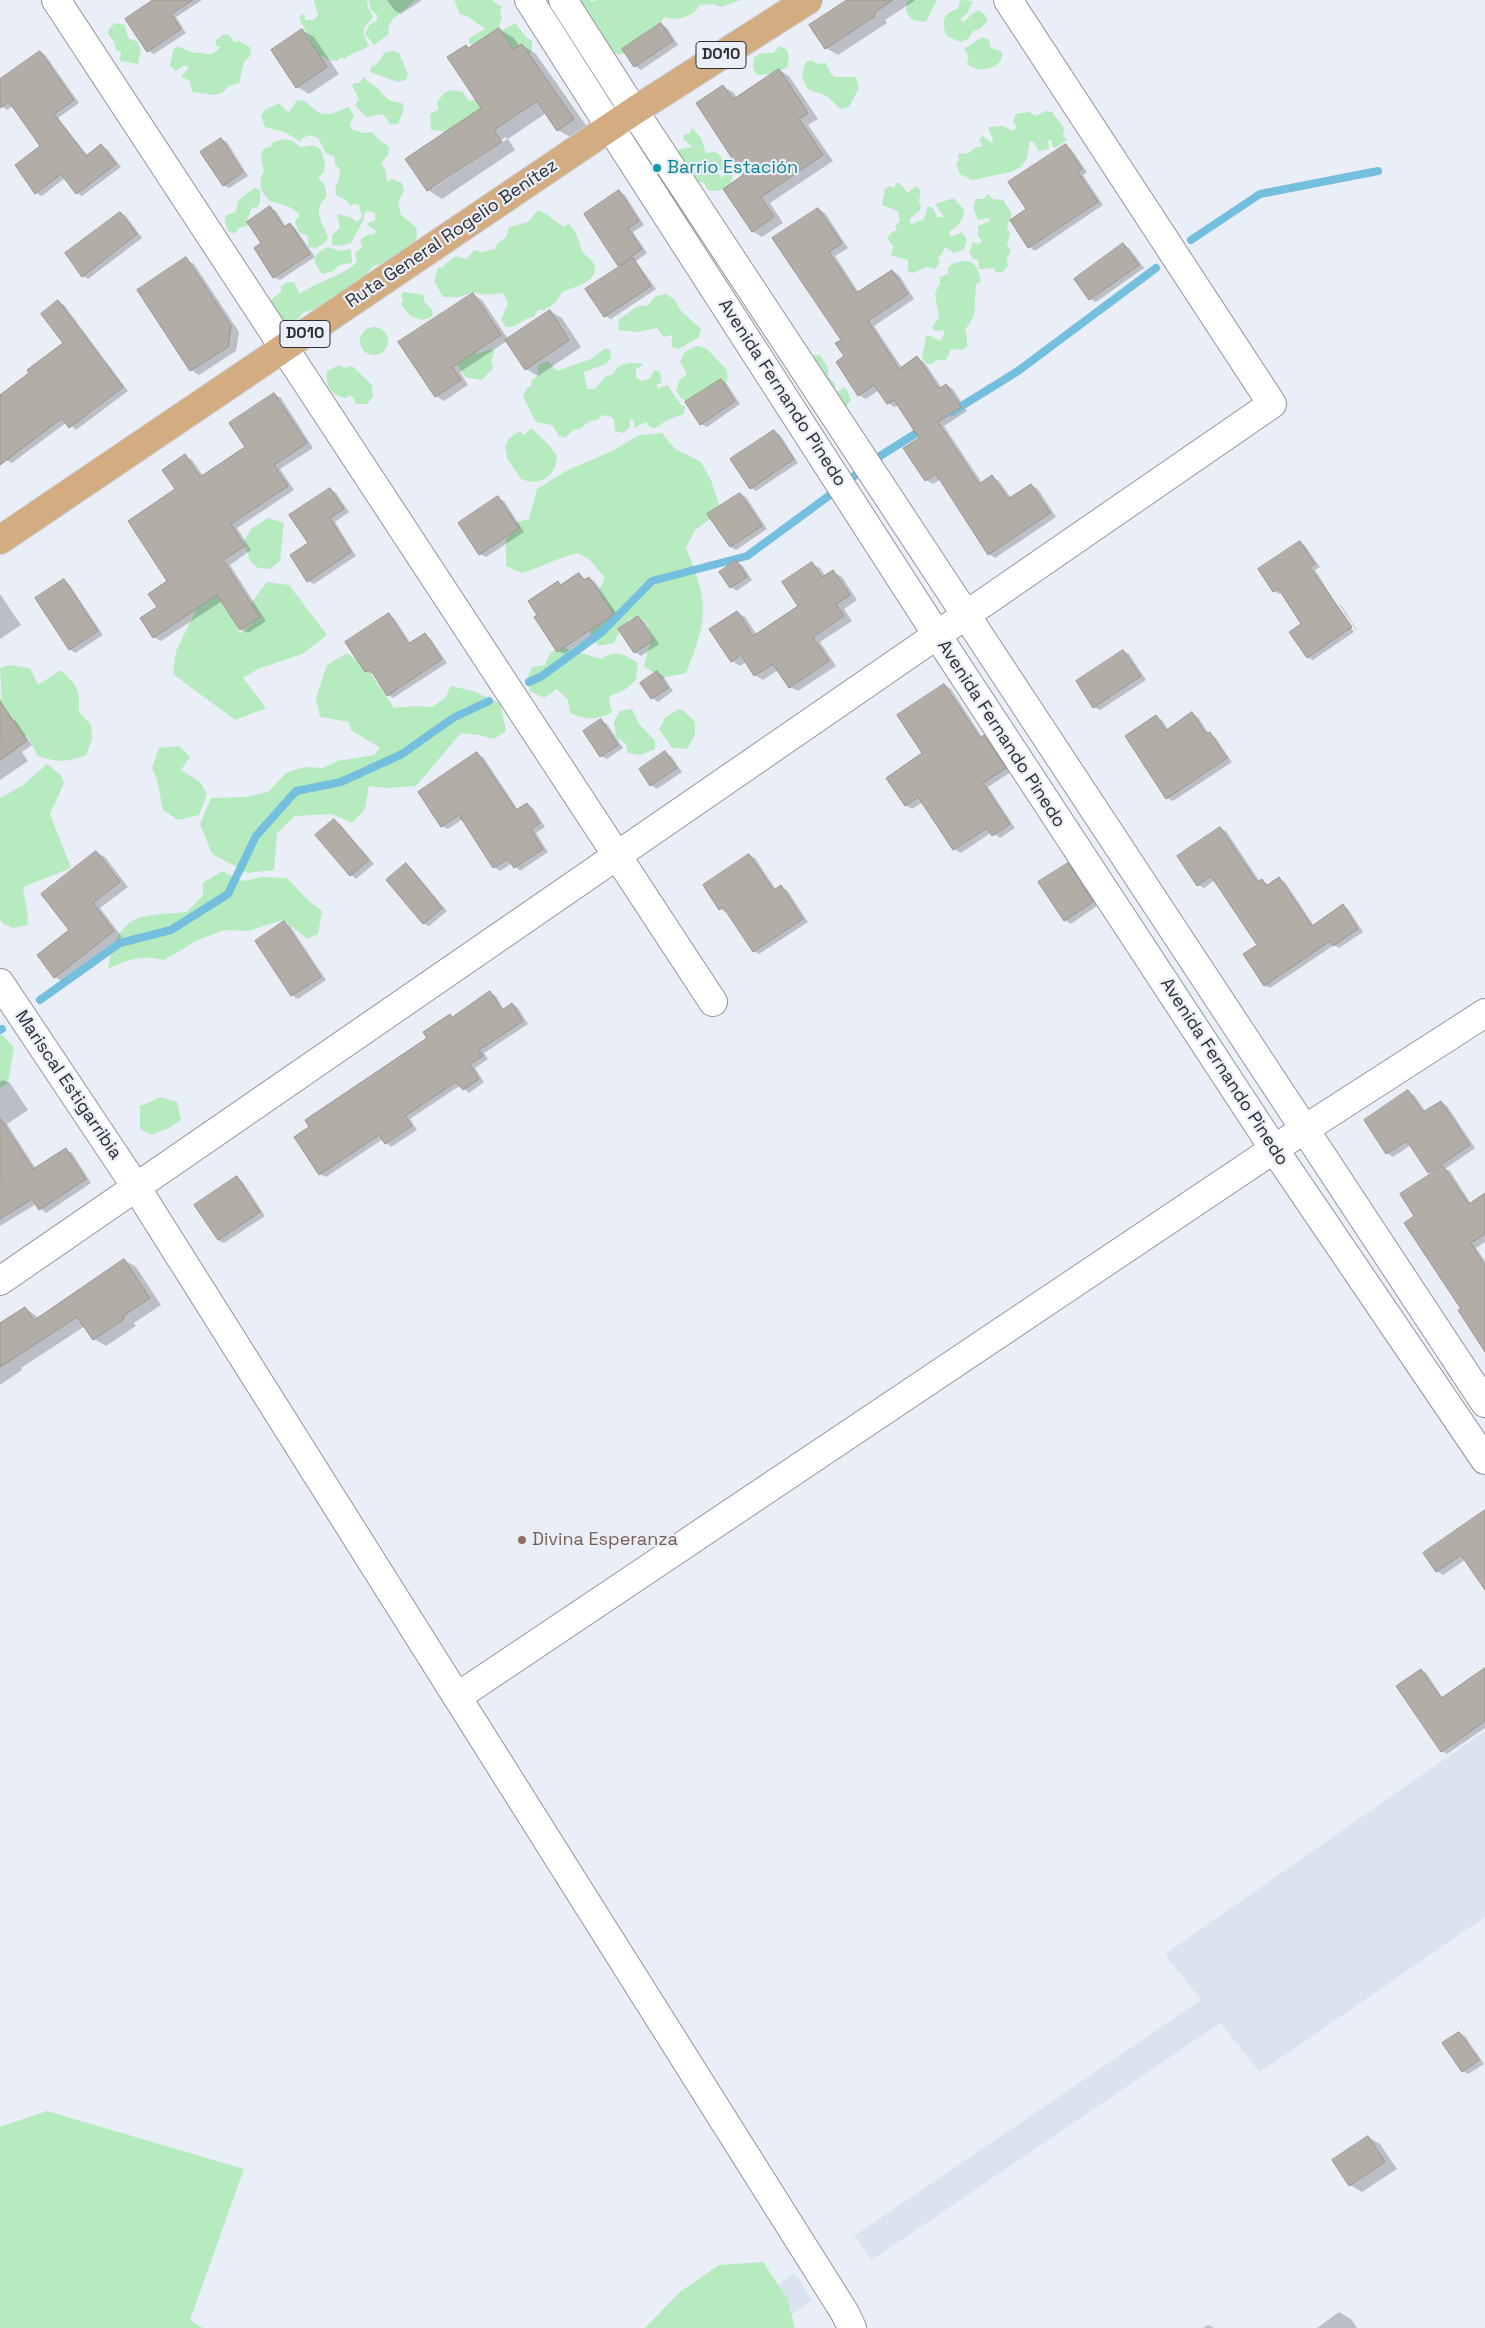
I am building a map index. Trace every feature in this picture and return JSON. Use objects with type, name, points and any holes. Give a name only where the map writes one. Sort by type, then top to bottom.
[{"type":"main road","name":"Ruta General Rogelio Benítez","points":[[0,540],[610,126],[808,0]]},
{"type":"street","points":[[56,0],[713,1002]]},
{"type":"street","name":"Avenida Fernando Pinedo","points":[[529,0],[937,635],[1274,1149],[1485,1460]]},
{"type":"street","name":"Avenida Fernando Pinedo","points":[[563,0],[1306,1128],[1485,1404]]},
{"type":"street","points":[[0,1281],[1272,404],[1008,0]]},
{"type":"street","name":"Mariscal Estigarribia","points":[[0,983],[136,1187],[845,2313],[852,2328]]},
{"type":"street","points":[[457,1697],[1274,1149],[1485,1013]]},
{"type":"shaded area","points":[[1485,1731],[1485,1917],[1260,2072],[1220,2023],[872,2260],[854,2236],[1201,2000],[1165,1954]]},
{"type":"shaded area","points":[[794,2273],[812,2300],[774,2328],[721,2328]]},
{"type":"green space","points":[[314,0],[367,0],[373,17],[364,28],[364,36],[369,46],[344,59],[341,57],[337,61],[328,60],[322,56],[314,56],[309,45],[310,39],[299,18],[302,14],[305,15],[305,20],[313,20],[318,16]]},
{"type":"green space","points":[[369,0],[415,0],[393,19],[390,23],[389,34],[374,45],[365,34],[369,25],[376,21],[378,16],[371,10]]},
{"type":"green space","points":[[454,0],[492,0],[502,7],[500,13],[502,18],[498,29],[503,30],[515,23],[527,38],[532,41],[532,52],[527,55],[474,47],[469,42],[469,38],[485,29],[467,16],[460,14]]},
{"type":"green space","points":[[575,0],[590,0],[592,2],[597,0],[741,0],[721,7],[713,4],[700,5],[689,15],[680,18],[665,17],[657,30],[644,42],[627,52],[617,54],[612,51],[608,42],[602,43],[597,26]]},
{"type":"green space","points":[[910,0],[937,0],[926,22],[912,20],[906,11],[907,2]]},
{"type":"green space","points":[[960,0],[973,1],[967,14],[960,19],[964,22],[979,10],[986,16],[987,21],[981,28],[973,31],[968,39],[960,42],[947,36],[944,22],[949,13],[958,9]]},
{"type":"green space","points":[[115,23],[125,25],[128,38],[138,42],[141,51],[138,64],[120,61],[121,52],[116,50],[115,43],[108,34],[109,29]]},
{"type":"green space","points":[[224,34],[229,35],[234,42],[239,41],[251,48],[250,56],[244,62],[239,83],[229,86],[223,92],[215,95],[192,92],[190,81],[181,76],[188,69],[188,66],[183,66],[176,71],[170,66],[173,50],[178,46],[193,53],[212,54],[221,47],[216,46],[216,40]]},
{"type":"green space","points":[[982,37],[989,40],[991,48],[1002,52],[999,63],[994,67],[983,70],[971,67],[967,63],[969,56],[964,49]]},
{"type":"green space","points":[[780,46],[787,50],[789,58],[787,67],[775,74],[757,75],[753,68],[754,57],[763,53],[773,53]]},
{"type":"green space","points":[[393,51],[399,53],[408,74],[406,80],[398,82],[370,72],[371,67],[376,65],[385,52]]},
{"type":"green space","points":[[811,60],[818,64],[826,63],[831,74],[835,77],[856,77],[859,88],[849,107],[841,109],[828,97],[808,89],[803,80],[802,73],[806,62]]},
{"type":"green space","points":[[364,77],[389,100],[402,103],[404,109],[398,124],[390,124],[383,114],[366,117],[355,105],[359,99],[352,86],[354,83],[359,83]]},
{"type":"green space","points":[[453,90],[463,92],[469,101],[479,99],[485,111],[446,134],[442,131],[431,130],[430,114],[439,109],[437,102],[445,92]]},
{"type":"green space","points":[[297,100],[305,102],[317,111],[325,114],[332,114],[349,107],[354,116],[350,124],[351,129],[364,133],[372,132],[389,147],[388,155],[381,163],[386,171],[387,182],[392,179],[402,183],[404,191],[398,202],[401,215],[416,227],[417,234],[414,245],[405,253],[389,264],[374,266],[365,277],[357,280],[343,293],[337,294],[324,307],[304,312],[290,327],[282,324],[270,304],[272,299],[281,292],[281,286],[288,282],[294,282],[300,294],[344,272],[357,262],[355,253],[362,247],[360,240],[367,235],[374,234],[376,231],[367,224],[375,220],[375,214],[371,211],[365,212],[363,221],[351,243],[340,246],[332,245],[332,235],[340,228],[337,214],[350,217],[357,222],[362,217],[359,205],[354,204],[350,206],[346,200],[337,196],[335,189],[340,169],[335,165],[335,157],[326,153],[318,138],[309,135],[301,139],[301,142],[284,132],[265,127],[261,116],[265,110],[279,103],[289,112]]},
{"type":"green space","points":[[1046,111],[1052,112],[1064,128],[1063,136],[1067,140],[1055,148],[1052,146],[1052,141],[1048,140],[1049,149],[1038,151],[1035,143],[1030,141],[1027,158],[1021,167],[1011,172],[972,180],[960,174],[956,164],[959,160],[958,154],[969,153],[975,148],[983,146],[979,140],[983,136],[991,143],[993,140],[988,127],[1003,126],[1013,131],[1017,128],[1013,121],[1016,114],[1029,112],[1036,116]]},
{"type":"green space","points":[[692,128],[701,138],[706,153],[715,152],[720,155],[725,168],[718,171],[718,174],[723,178],[726,171],[733,172],[733,177],[729,184],[717,191],[708,190],[704,183],[697,181],[687,169],[688,166],[682,163],[674,151],[692,147],[683,139],[684,135],[690,133]]},
{"type":"green space","points":[[283,139],[292,141],[301,147],[314,145],[321,150],[325,163],[324,172],[318,178],[324,184],[327,195],[321,204],[319,214],[328,237],[326,242],[316,248],[309,247],[307,235],[300,233],[295,223],[296,219],[300,216],[298,213],[287,206],[270,201],[264,195],[261,187],[260,183],[264,171],[262,152],[264,149],[271,147],[272,143]]},
{"type":"green space","points":[[896,183],[899,183],[908,193],[916,186],[920,190],[920,198],[918,200],[921,206],[920,210],[910,219],[912,224],[924,219],[928,206],[933,208],[937,217],[944,217],[935,204],[954,198],[964,210],[963,218],[949,232],[951,237],[961,232],[967,238],[964,249],[954,253],[945,247],[941,255],[938,256],[940,262],[935,269],[926,267],[913,273],[908,271],[908,260],[889,255],[892,254],[893,246],[887,238],[892,232],[897,230],[895,226],[900,221],[898,211],[882,205],[885,189],[889,186],[894,188]]},
{"type":"green space","points":[[255,188],[260,190],[260,202],[258,207],[252,208],[247,220],[249,225],[239,228],[235,233],[229,232],[225,223],[226,215],[236,212],[238,202]]},
{"type":"green space","points":[[987,194],[993,199],[1003,200],[1012,214],[1007,227],[1010,234],[1007,245],[1011,250],[1007,258],[1008,266],[1002,272],[996,272],[993,268],[979,269],[978,260],[973,259],[969,252],[973,242],[978,244],[982,241],[978,236],[978,226],[990,221],[989,218],[978,220],[973,207],[976,199],[984,199]]},
{"type":"green space","points":[[538,210],[564,227],[568,224],[573,229],[583,252],[591,260],[595,268],[591,278],[580,285],[562,292],[553,305],[546,309],[538,310],[534,317],[530,317],[510,327],[506,327],[501,320],[508,303],[503,293],[485,294],[475,292],[458,297],[443,297],[434,281],[438,268],[444,267],[445,264],[456,256],[466,259],[475,250],[482,252],[495,249],[497,244],[506,237],[509,227],[528,222]]},
{"type":"green space","points":[[328,247],[340,251],[351,249],[352,263],[339,265],[333,271],[322,274],[316,265],[315,258],[318,253]]},
{"type":"green space","points":[[962,261],[974,264],[978,270],[981,282],[976,284],[974,316],[965,330],[967,346],[962,350],[951,349],[946,360],[936,360],[932,364],[927,364],[922,358],[926,336],[931,336],[940,341],[944,334],[944,330],[936,331],[932,328],[939,317],[935,294],[940,285],[940,277],[948,274],[948,268],[952,264]]},
{"type":"green space","points":[[404,292],[424,295],[424,301],[433,311],[432,317],[422,320],[411,316],[401,305],[403,300],[401,296]]},
{"type":"green space","points":[[666,294],[674,299],[681,311],[701,329],[699,337],[679,349],[672,347],[672,335],[664,337],[657,328],[637,332],[618,330],[619,319],[639,306],[647,306],[656,296]]},
{"type":"green space","points":[[374,327],[384,331],[388,341],[384,351],[374,355],[364,351],[360,341],[364,331]]},
{"type":"green space","points":[[696,346],[705,348],[712,354],[726,368],[728,377],[724,389],[687,401],[682,399],[676,391],[679,381],[687,374],[680,362],[684,353]]},
{"type":"green space","points":[[490,349],[494,350],[491,363],[494,368],[481,380],[465,377],[455,361],[473,350],[477,354]]},
{"type":"green space","points":[[604,349],[610,349],[611,357],[606,364],[584,372],[587,389],[595,389],[605,377],[613,374],[621,365],[641,363],[643,365],[636,369],[636,377],[641,381],[649,379],[655,370],[660,372],[662,383],[657,384],[658,389],[666,385],[668,386],[681,405],[685,406],[684,414],[667,420],[656,428],[651,428],[646,422],[634,428],[634,421],[630,419],[630,427],[623,433],[615,431],[614,420],[611,417],[602,415],[597,420],[589,421],[580,429],[573,430],[565,438],[559,436],[552,425],[536,422],[523,397],[526,389],[531,386],[532,380],[538,376],[538,365],[548,361],[557,371],[591,359]]},
{"type":"green space","points":[[814,355],[820,355],[828,368],[828,376],[835,384],[835,391],[840,391],[843,387],[847,390],[851,400],[844,409],[811,359]]},
{"type":"green space","points":[[339,365],[344,368],[352,366],[372,385],[373,397],[367,404],[356,404],[353,397],[348,395],[347,398],[338,396],[328,385],[327,371]]},
{"type":"green space","points":[[531,428],[549,445],[557,456],[554,469],[550,474],[541,481],[535,482],[521,479],[507,458],[505,447],[509,438],[520,431],[524,435]]},
{"type":"green space","points":[[662,433],[675,449],[701,462],[711,480],[721,511],[695,530],[686,548],[694,567],[702,597],[703,611],[699,639],[686,673],[662,678],[644,666],[652,635],[645,620],[630,618],[620,630],[614,643],[598,646],[588,627],[587,619],[591,604],[605,578],[589,559],[578,553],[522,573],[506,566],[506,539],[517,522],[529,519],[537,489],[566,471],[614,450],[639,435]]},
{"type":"green space","points":[[268,518],[284,523],[280,561],[270,569],[258,568],[250,561],[244,541],[251,529]]},
{"type":"green space","points":[[267,582],[289,585],[327,635],[302,654],[258,669],[243,678],[266,708],[235,720],[173,674],[176,651],[206,590],[225,595],[236,619],[239,633],[252,624],[252,602]]},
{"type":"green space","points":[[561,647],[601,659],[616,653],[638,663],[636,680],[626,689],[610,696],[609,701],[612,712],[597,718],[581,717],[570,713],[568,700],[557,689],[544,698],[530,691],[528,677],[532,667],[545,665],[550,653]]},
{"type":"green space","points":[[347,653],[366,667],[394,708],[432,707],[445,698],[451,686],[473,691],[500,703],[506,731],[494,739],[461,733],[416,786],[387,788],[369,786],[365,809],[352,823],[332,814],[295,816],[277,833],[274,870],[248,873],[212,854],[200,824],[211,798],[246,797],[268,792],[286,773],[304,767],[323,768],[337,761],[374,755],[380,748],[351,730],[349,722],[320,717],[316,698],[327,665]]},
{"type":"green space","points":[[9,665],[30,668],[38,685],[61,670],[71,680],[78,692],[79,712],[91,725],[92,739],[86,755],[62,761],[45,758],[38,756],[28,737],[0,731],[0,697],[2,701],[0,668]]},
{"type":"green space","points":[[632,709],[639,724],[655,741],[655,749],[641,755],[628,753],[626,744],[616,737],[614,722],[620,711]]},
{"type":"green space","points":[[679,709],[684,711],[695,722],[695,735],[687,749],[672,748],[659,729],[666,717]]},
{"type":"green space","points":[[179,746],[190,757],[181,770],[200,782],[207,794],[199,815],[178,820],[163,810],[157,780],[152,768],[159,748]]},
{"type":"green space","points":[[47,764],[61,775],[64,783],[50,814],[71,868],[23,887],[28,917],[27,925],[13,928],[2,923],[0,919],[0,798],[23,785]]},
{"type":"green space","points":[[222,871],[242,881],[263,877],[287,878],[308,900],[322,911],[318,934],[308,939],[282,920],[248,931],[224,930],[198,940],[164,960],[135,959],[108,969],[112,951],[124,927],[142,917],[187,912],[203,895],[203,883]]},
{"type":"green space","points":[[0,1033],[14,1047],[8,1083],[0,1088]]},
{"type":"green space","points":[[161,1097],[177,1102],[181,1120],[169,1128],[151,1135],[140,1129],[140,1106]]},
{"type":"green space","points":[[47,2111],[244,2169],[190,2320],[203,2328],[0,2328],[0,2127]]},
{"type":"green space","points":[[763,2262],[787,2298],[795,2328],[645,2328],[680,2292],[719,2265]]},
{"type":"building","points":[[153,0],[193,0],[171,14],[181,29],[147,52],[125,19]]},
{"type":"building","points":[[847,0],[893,0],[874,13],[875,16],[825,49],[809,25]]},
{"type":"building","points":[[661,23],[673,41],[634,67],[622,49]]},
{"type":"building","points":[[499,28],[513,49],[522,44],[574,119],[557,131],[537,101],[494,130],[502,142],[427,191],[405,159],[481,108],[447,57],[466,45],[468,48]]},
{"type":"building","points":[[302,29],[327,67],[296,88],[271,50]]},
{"type":"building","points":[[40,51],[74,100],[54,114],[86,156],[101,144],[116,164],[76,194],[61,174],[35,194],[15,165],[40,146],[9,102],[0,108],[0,79]]},
{"type":"building","points":[[779,69],[808,113],[799,119],[823,155],[761,197],[774,217],[752,232],[723,189],[743,175],[696,103],[723,85],[733,99]]},
{"type":"building","points":[[221,138],[243,172],[223,186],[200,152]]},
{"type":"building","points":[[1066,144],[1082,169],[1078,172],[1098,202],[1028,248],[1010,220],[1026,209],[1008,182]]},
{"type":"building","points":[[619,190],[639,221],[628,228],[642,249],[618,266],[584,214]]},
{"type":"building","points":[[270,206],[284,227],[290,223],[310,254],[273,278],[254,248],[261,243],[247,222]]},
{"type":"building","points":[[818,208],[842,243],[829,252],[856,293],[892,270],[908,294],[868,321],[899,369],[917,356],[939,389],[946,384],[961,407],[938,422],[979,484],[992,475],[1008,499],[1031,484],[1050,513],[988,555],[936,474],[925,481],[903,448],[919,438],[894,400],[887,404],[874,385],[858,396],[836,362],[844,356],[835,343],[841,340],[772,238]]},
{"type":"building","points":[[120,212],[137,234],[82,277],[65,253]]},
{"type":"building","points":[[1123,243],[1139,265],[1089,300],[1074,279]]},
{"type":"building","points":[[186,257],[231,326],[228,347],[190,371],[137,290]]},
{"type":"building","points":[[633,258],[651,286],[604,317],[585,289]]},
{"type":"building","points":[[473,293],[501,335],[452,367],[461,380],[435,397],[398,342]]},
{"type":"building","points":[[58,300],[123,387],[69,428],[62,418],[0,465],[0,395],[29,373],[27,370],[63,343],[41,314]]},
{"type":"building","points":[[550,310],[569,340],[525,370],[505,340]]},
{"type":"building","points":[[721,379],[735,401],[700,425],[685,402]]},
{"type":"building","points":[[274,393],[307,443],[274,465],[288,486],[231,524],[245,546],[223,560],[260,617],[240,630],[217,595],[153,638],[140,618],[157,607],[148,594],[167,581],[128,521],[175,489],[162,470],[185,454],[200,477],[245,447],[229,423]]},
{"type":"building","points":[[774,430],[794,459],[750,489],[730,459]]},
{"type":"building","points":[[330,488],[344,509],[330,518],[351,552],[307,582],[290,555],[308,543],[289,515]]},
{"type":"building","points":[[740,493],[762,526],[730,547],[707,514]]},
{"type":"building","points":[[498,496],[519,528],[479,555],[458,523]]},
{"type":"building","points":[[1300,541],[1315,564],[1310,567],[1352,627],[1307,658],[1289,632],[1301,624],[1278,588],[1273,592],[1258,569]]},
{"type":"building","points":[[736,560],[747,577],[730,588],[719,572]]},
{"type":"building","points":[[812,562],[822,577],[833,570],[850,595],[836,604],[844,616],[813,637],[829,661],[789,688],[773,664],[754,676],[741,655],[731,662],[709,629],[737,611],[753,636],[798,606],[782,582]]},
{"type":"building","points":[[579,573],[584,580],[589,577],[614,614],[557,652],[534,617],[537,615],[528,601],[558,581],[560,585]]},
{"type":"building","points":[[64,579],[98,631],[69,650],[35,598]]},
{"type":"building","points":[[389,613],[408,644],[425,633],[442,659],[387,696],[370,669],[365,672],[345,642]]},
{"type":"building","points":[[638,616],[654,640],[634,653],[618,629]]},
{"type":"building","points":[[1123,650],[1141,676],[1093,708],[1076,681]]},
{"type":"building","points":[[657,671],[668,688],[651,699],[640,683]]},
{"type":"building","points":[[944,684],[980,738],[984,735],[1006,768],[983,783],[1010,824],[992,836],[987,828],[953,850],[918,797],[905,806],[886,778],[922,753],[897,715]]},
{"type":"building","points":[[0,701],[27,741],[0,760]]},
{"type":"building","points":[[1192,712],[1206,734],[1210,732],[1227,758],[1166,799],[1125,736],[1156,715],[1166,730]]},
{"type":"building","points":[[601,719],[618,745],[600,757],[583,731]]},
{"type":"building","points":[[665,751],[677,768],[650,786],[639,769]]},
{"type":"building","points":[[477,752],[516,810],[527,803],[540,823],[531,830],[543,849],[514,868],[508,859],[493,868],[459,815],[441,827],[418,792]]},
{"type":"building","points":[[334,819],[369,860],[350,876],[315,835]]},
{"type":"building","points":[[1220,827],[1257,882],[1262,879],[1266,886],[1279,877],[1312,926],[1343,904],[1358,929],[1333,946],[1330,941],[1264,986],[1243,954],[1257,945],[1211,876],[1197,886],[1177,856]]},
{"type":"building","points":[[96,851],[120,882],[93,903],[114,931],[54,978],[37,955],[69,930],[41,894]]},
{"type":"building","points":[[749,854],[774,890],[781,885],[803,919],[753,952],[723,907],[719,910],[703,885]]},
{"type":"building","points":[[406,863],[442,908],[423,924],[386,880]]},
{"type":"building","points":[[1068,863],[1093,902],[1064,921],[1038,882]]},
{"type":"building","points":[[284,921],[321,977],[291,996],[255,941]]},
{"type":"building","points":[[490,991],[502,1010],[512,1003],[523,1021],[479,1050],[483,1056],[470,1064],[479,1079],[463,1090],[456,1082],[405,1116],[412,1126],[385,1144],[379,1135],[319,1175],[294,1137],[309,1127],[305,1120],[427,1038],[423,1032],[450,1014],[452,1017]]},
{"type":"building","points":[[1408,1090],[1423,1112],[1441,1101],[1470,1145],[1428,1173],[1407,1141],[1386,1154],[1364,1120]]},
{"type":"building","points":[[0,1118],[33,1169],[66,1148],[86,1179],[39,1210],[32,1199],[0,1219]]},
{"type":"building","points":[[1443,1166],[1469,1204],[1485,1193],[1485,1234],[1471,1243],[1485,1266],[1485,1352],[1458,1310],[1461,1309],[1404,1223],[1414,1216],[1400,1194]]},
{"type":"building","points":[[237,1176],[260,1212],[218,1240],[194,1205]]},
{"type":"building","points":[[124,1259],[150,1298],[123,1316],[124,1319],[93,1340],[77,1317],[0,1367],[0,1323],[25,1307],[34,1320]]},
{"type":"building","points":[[1485,1510],[1485,1590],[1461,1555],[1436,1572],[1423,1553]]},
{"type":"building","points":[[1485,1668],[1485,1721],[1441,1752],[1396,1686],[1421,1669],[1441,1698]]},
{"type":"building","points":[[1459,2032],[1479,2060],[1462,2072],[1442,2043]]},
{"type":"building","points":[[1368,2136],[1385,2162],[1349,2186],[1332,2160]]},
{"type":"waterway","points":[[1191,240],[1260,194],[1378,171]]},
{"type":"waterway","points":[[952,412],[1018,371],[1156,268]]},
{"type":"waterway","points":[[880,456],[923,429]]},
{"type":"waterway","points":[[853,477],[857,474]]},
{"type":"waterway","points":[[529,682],[542,676],[602,632],[652,581],[747,556],[830,495]]},
{"type":"waterway","points":[[40,1000],[120,943],[171,930],[228,894],[256,836],[296,791],[341,782],[402,754],[453,718],[489,701]]},
{"type":"place","name":"Barrio Estación","points":[[657,168]]},
{"type":"place","name":"Divina Esperanza","points":[[522,1540]]}]
